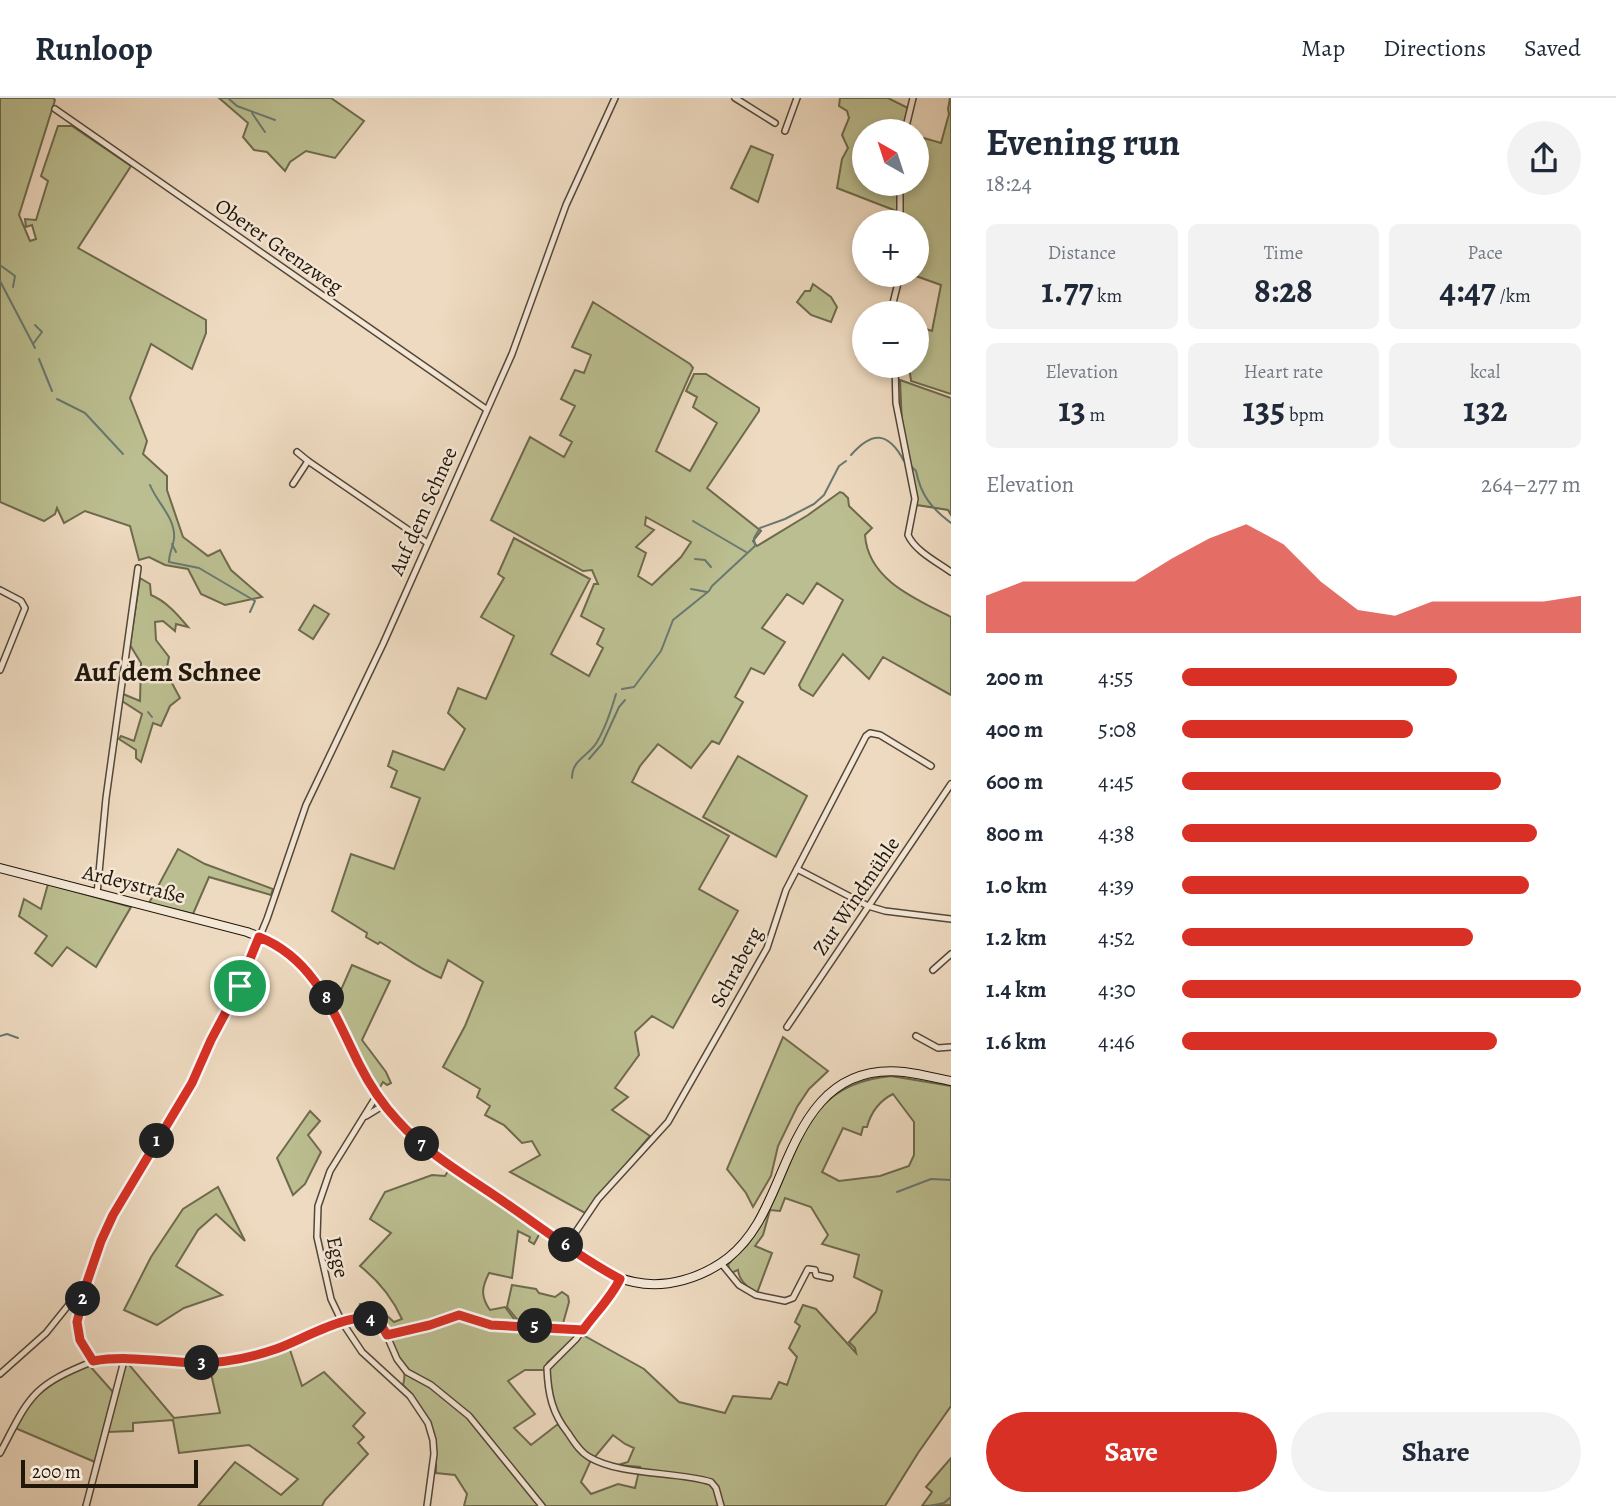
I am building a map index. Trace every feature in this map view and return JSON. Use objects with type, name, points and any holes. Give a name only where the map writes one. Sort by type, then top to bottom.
[{"type":"main road","name":"Ardeystraße","points":[[0,865],[97,894],[206,920],[276,944],[293,957],[320,988],[377,1095],[409,1132],[427,1148],[595,1265],[620,1279],[657,1284],[680,1281],[721,1263],[745,1241],[759,1222],[802,1126],[817,1104],[831,1090],[859,1077],[890,1071],[951,1081]]},
{"type":"street","name":"Auf dem Schnee","points":[[87,1282],[109,1223],[192,1083],[237,991],[306,805],[368,675],[512,354],[574,185],[615,98]]},
{"type":"street","points":[[735,98],[775,123]]},
{"type":"street","points":[[785,131],[797,98]]},
{"type":"street","points":[[908,119],[912,98]]},
{"type":"street","name":"Oberer Grenzweg","points":[[55,109],[486,409]]},
{"type":"street","points":[[895,378],[896,403],[904,453],[915,499],[908,535],[910,540],[932,559],[951,572]]},
{"type":"street","points":[[298,452],[426,542]]},
{"type":"street","points":[[293,484],[308,461]]},
{"type":"street","points":[[97,894],[106,798],[138,568]]},
{"type":"street","points":[[0,590],[21,601],[25,608],[0,670]]},
{"type":"street","name":"Schraberg","points":[[567,1245],[598,1199],[668,1122],[767,948],[786,890],[866,736],[870,733],[880,735],[931,766]]},
{"type":"street","points":[[916,767],[921,760]]},
{"type":"street","name":"Zur Windmühle","points":[[788,1027],[951,784]]},
{"type":"street","points":[[797,869],[868,906],[885,911],[951,919]]},
{"type":"street","points":[[933,970],[951,954]]},
{"type":"street","points":[[916,1036],[938,1048],[951,1047]]},
{"type":"street","name":"Egge","points":[[377,1095],[330,1171],[322,1192],[316,1230],[333,1304],[342,1322],[362,1352],[410,1396],[428,1423],[434,1454],[428,1506]]},
{"type":"street","name":"Egge","points":[[366,1116],[384,1105]]},
{"type":"street","points":[[721,1263],[739,1285],[756,1295],[785,1301],[793,1297],[808,1269],[815,1270],[816,1275],[830,1278]]},
{"type":"street","points":[[620,1279],[611,1296],[547,1368],[550,1404],[561,1424],[587,1456],[622,1468],[711,1482],[716,1488],[721,1506]]},
{"type":"street","points":[[87,1282],[79,1312],[78,1329],[83,1345],[93,1361]]},
{"type":"street","points":[[0,1374],[46,1333],[87,1282]]},
{"type":"street","points":[[387,1335],[459,1315],[491,1325],[583,1330]]},
{"type":"street","points":[[0,1453],[33,1395],[55,1377],[93,1361],[125,1357],[194,1363],[235,1360],[276,1349],[342,1322],[360,1318],[378,1323],[407,1372],[431,1385],[469,1416],[542,1506]]},
{"type":"street","points":[[86,1506],[125,1357]]},
{"type":"green space","points":[[0,98],[55,100],[19,215],[30,241],[36,239],[32,225],[26,227],[25,219],[36,220],[48,181],[41,176],[58,126],[72,126],[131,166],[78,248],[206,320],[206,333],[192,369],[151,344],[130,398],[147,441],[143,454],[167,476],[167,490],[183,537],[208,556],[220,550],[231,570],[262,597],[225,605],[201,594],[188,569],[165,565],[149,557],[139,560],[130,526],[85,511],[64,523],[57,508],[55,514],[44,521],[0,502]]},
{"type":"green space","points":[[219,98],[331,98],[364,121],[335,158],[306,151],[290,162],[285,171],[267,152],[254,150],[243,137],[248,123]]},
{"type":"green space","points":[[840,98],[888,98],[910,109],[908,119],[852,119],[852,194],[837,188],[842,159],[848,148],[842,135],[849,118],[847,111],[839,106]]},
{"type":"green space","points":[[951,98],[951,394],[911,381],[911,378],[929,378],[929,330],[932,331],[941,285],[929,281],[929,210],[902,210],[902,196],[929,196],[929,140],[941,143]]},
{"type":"green space","points":[[751,146],[773,155],[758,202],[731,188]]},
{"type":"green space","points":[[858,196],[900,196],[899,210]]},
{"type":"green space","points":[[813,284],[831,297],[837,307],[831,322],[811,315],[797,302],[805,291],[810,291]]},
{"type":"green space","points":[[593,302],[690,364],[693,368],[656,451],[690,471],[717,423],[693,407],[697,397],[686,391],[694,374],[706,374],[759,408],[707,488],[761,531],[753,541],[757,546],[840,492],[843,493],[848,498],[849,506],[872,528],[865,535],[868,551],[884,576],[909,595],[951,617],[951,695],[883,657],[869,679],[843,654],[813,696],[799,685],[843,600],[817,583],[803,604],[787,594],[762,628],[785,642],[764,674],[751,668],[735,697],[743,702],[719,744],[712,741],[691,768],[658,744],[640,766],[632,782],[729,836],[699,889],[738,911],[673,1028],[652,1016],[635,1032],[639,1055],[615,1088],[628,1097],[612,1110],[650,1136],[585,1213],[510,1172],[540,1155],[532,1141],[522,1143],[504,1125],[485,1115],[490,1106],[477,1097],[480,1089],[443,1067],[465,1026],[483,982],[448,960],[441,978],[380,942],[378,944],[366,937],[367,933],[332,911],[351,854],[394,869],[420,798],[391,787],[397,771],[388,766],[393,751],[444,770],[465,729],[448,713],[458,688],[486,699],[514,636],[481,617],[504,578],[498,574],[514,538],[590,579],[551,654],[589,676],[603,648],[597,644],[604,629],[581,616],[594,584],[598,584],[592,570],[583,571],[491,520],[530,437],[564,457],[572,442],[560,435],[575,406],[561,399],[575,370],[584,373],[591,355],[572,347]],"holes":[[[646,517],[691,542],[681,557],[652,585],[638,576],[646,553],[636,547],[654,530],[645,525]]]},
{"type":"green space","points":[[900,380],[951,398],[951,515],[948,510],[917,505],[902,424]]},
{"type":"green space","points":[[140,578],[150,584],[151,595],[167,605],[188,627],[176,624],[175,631],[163,621],[155,622],[156,640],[169,657],[166,672],[180,698],[170,706],[161,726],[153,723],[141,762],[136,758],[136,750],[119,739],[121,736],[134,741],[142,714],[122,701],[123,694],[140,701],[141,663],[130,645]]},
{"type":"green space","points":[[314,605],[329,614],[313,639],[299,630]]},
{"type":"green space","points":[[738,756],[807,796],[776,857],[703,817]]},
{"type":"green space","points":[[178,849],[205,864],[273,889],[271,895],[209,877],[193,914],[149,903]]},
{"type":"green space","points":[[48,884],[131,907],[96,967],[67,947],[52,966],[35,953],[47,936],[19,916],[24,899],[41,909]]},
{"type":"green space","points":[[352,965],[390,981],[362,1040],[391,1083],[387,1085],[383,1082],[380,1087],[377,1086],[324,987],[330,981],[341,990]]},
{"type":"green space","points":[[783,1037],[828,1071],[809,1089],[797,1107],[778,1146],[771,1176],[753,1207],[746,1193],[727,1169]]},
{"type":"green space","points":[[891,1076],[951,1086],[951,1406],[885,1506],[464,1506],[467,1494],[455,1475],[436,1473],[435,1447],[430,1425],[420,1406],[403,1385],[403,1369],[387,1333],[373,1318],[357,1315],[360,1304],[376,1306],[394,1322],[402,1319],[384,1290],[360,1266],[391,1233],[370,1219],[385,1192],[432,1175],[445,1176],[450,1168],[541,1231],[534,1244],[529,1241],[530,1237],[518,1231],[512,1278],[489,1273],[484,1287],[483,1296],[490,1310],[505,1307],[517,1323],[492,1323],[459,1316],[491,1327],[580,1332],[547,1363],[545,1370],[525,1370],[508,1381],[535,1414],[514,1428],[531,1445],[558,1424],[591,1460],[581,1482],[591,1494],[618,1484],[635,1488],[640,1467],[618,1465],[628,1462],[634,1448],[613,1435],[594,1458],[583,1450],[566,1430],[555,1410],[548,1371],[581,1334],[644,1369],[679,1402],[725,1413],[733,1396],[771,1399],[779,1382],[787,1385],[797,1357],[789,1348],[800,1326],[795,1322],[803,1305],[816,1309],[856,1353],[849,1342],[876,1312],[882,1291],[854,1277],[859,1255],[822,1244],[828,1235],[811,1207],[785,1198],[780,1211],[770,1210],[763,1235],[755,1246],[772,1253],[757,1293],[744,1283],[738,1270],[731,1273],[728,1265],[749,1242],[762,1222],[798,1144],[822,1106],[839,1092],[862,1082]],"holes":[[[893,1094],[914,1122],[914,1155],[909,1166],[880,1176],[839,1181],[822,1172],[843,1128],[861,1135],[876,1107]]]},
{"type":"green space","points":[[310,1111],[320,1121],[308,1135],[321,1152],[305,1184],[293,1195],[277,1158]]},
{"type":"green space","points":[[218,1187],[245,1241],[216,1214],[198,1230],[176,1266],[222,1295],[184,1308],[157,1325],[124,1310],[151,1257],[183,1209]]},
{"type":"green space","points":[[512,1285],[536,1289],[539,1293],[555,1297],[562,1292],[568,1296],[569,1302],[562,1327],[520,1323],[507,1307]]},
{"type":"green space","points":[[289,1347],[302,1386],[324,1372],[365,1413],[353,1426],[364,1437],[358,1443],[368,1454],[322,1506],[198,1506],[235,1462],[281,1495],[298,1479],[249,1445],[179,1453],[173,1420],[133,1423],[133,1431],[107,1432],[126,1361],[174,1418],[220,1413],[209,1365],[236,1363]]},
{"type":"green space","points":[[89,1365],[113,1392],[95,1462],[15,1428],[25,1408],[44,1386]]},
{"type":"green space","points":[[951,1458],[951,1505],[922,1506],[932,1492],[926,1487]]},
{"type":"waterway","points":[[228,98],[237,106],[275,120]]},
{"type":"waterway","points":[[252,113],[265,132]]},
{"type":"waterway","points":[[0,265],[15,276],[13,287]]},
{"type":"waterway","points":[[0,281],[33,344]]},
{"type":"waterway","points":[[35,325],[42,332],[33,344],[35,348]]},
{"type":"waterway","points":[[39,359],[52,391]]},
{"type":"waterway","points":[[57,399],[85,413],[123,454]]},
{"type":"waterway","points":[[851,455],[866,442],[879,438],[892,444],[904,461]]},
{"type":"waterway","points":[[622,689],[634,687],[661,651],[673,620],[709,591],[755,546],[754,538],[760,528],[814,504],[824,495],[839,466],[846,461]]},
{"type":"waterway","points":[[912,467],[928,500],[951,523]]},
{"type":"waterway","points":[[150,485],[174,531],[169,562],[199,568],[255,601],[250,612]]},
{"type":"waterway","points":[[693,521],[746,552]]},
{"type":"waterway","points":[[172,544],[176,552]]},
{"type":"waterway","points":[[695,559],[705,560],[711,567]]},
{"type":"waterway","points":[[691,589],[707,592]]},
{"type":"waterway","points":[[572,778],[575,766],[594,747],[600,736],[616,694]]},
{"type":"waterway","points":[[589,759],[602,744],[625,700]]},
{"type":"waterway","points":[[148,712],[152,717]]},
{"type":"waterway","points":[[0,1036],[7,1034],[18,1038]]},
{"type":"waterway","points":[[897,1192],[931,1179],[951,1180]]},
{"type":"waterway","points":[[930,1506],[944,1503],[951,1497]]},
{"type":"district","name":"Auf dem Schnee","points":[[168,671]]},
{"type":"route","points":[[259,937],[276,944],[293,957],[325,994],[373,1089],[409,1132],[466,1176],[595,1265],[620,1279],[611,1296],[602,1303],[583,1330],[491,1325],[455,1315],[430,1325],[387,1335],[378,1323],[360,1318],[342,1322],[276,1349],[235,1360],[194,1363],[125,1357],[93,1361],[80,1340],[77,1322],[101,1241],[113,1215],[192,1083],[240,986],[259,937]]}]
